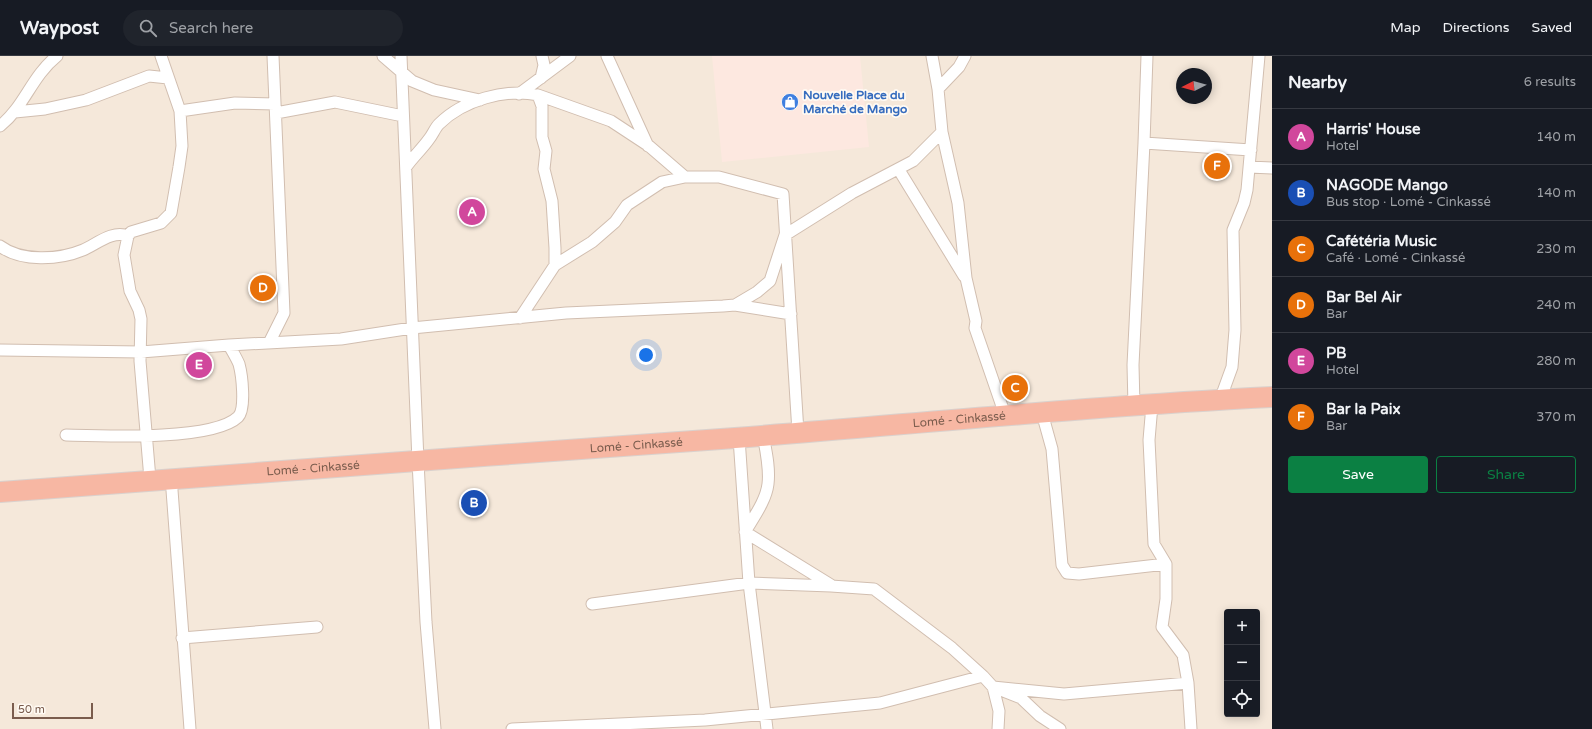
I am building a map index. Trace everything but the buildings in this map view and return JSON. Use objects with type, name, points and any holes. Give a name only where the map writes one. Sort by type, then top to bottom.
[{"type":"highway","name":"Lomé - Cinkassé","points":[[0,492],[171,477],[739,438],[1143,405],[1272,397]]},
{"type":"street","points":[[0,126],[14,112],[46,65],[57,56]]},
{"type":"street","points":[[150,479],[140,361],[142,320],[126,277],[124,255],[128,236],[131,232],[161,223],[171,213],[182,146],[180,110],[161,56]]},
{"type":"street","points":[[269,343],[284,312],[273,56]]},
{"type":"street","points":[[383,56],[412,81],[422,86],[480,100]]},
{"type":"street","points":[[401,56],[426,622],[435,729]]},
{"type":"street","points":[[541,78],[544,65],[542,56]]},
{"type":"street","points":[[519,94],[570,56]]},
{"type":"street","points":[[607,56],[649,146]]},
{"type":"street","points":[[932,56],[938,89],[942,132],[958,204],[966,278],[976,322],[975,328],[1004,416]]},
{"type":"street","points":[[938,89],[959,66],[965,56]]},
{"type":"street","points":[[1147,56],[1133,365],[1143,405],[1149,440],[1154,544],[1166,564],[1166,599],[1162,627],[1183,655],[1188,683],[1191,729]]},
{"type":"street","points":[[1220,400],[1232,367],[1233,360],[1235,315],[1233,230],[1244,203],[1251,150],[1259,56]]},
{"type":"street","points":[[14,112],[45,110],[86,100],[149,76],[168,78]]},
{"type":"street","points":[[406,167],[439,124],[465,105],[498,95],[530,93],[611,120],[649,146],[684,177]]},
{"type":"street","points":[[538,95],[542,106],[542,137],[546,151],[544,169],[552,201],[555,265]]},
{"type":"street","points":[[180,110],[235,103],[275,109],[335,102],[403,116]]},
{"type":"street","points":[[735,305],[757,292],[770,281],[785,235],[852,193],[912,162],[942,132]]},
{"type":"street","points":[[1144,143],[1251,150]]},
{"type":"street","points":[[1249,167],[1272,168]]},
{"type":"street","points":[[899,170],[966,278]]},
{"type":"street","points":[[520,318],[555,265],[592,242],[615,222],[627,205],[662,182],[684,177],[719,177],[783,194],[798,432]]},
{"type":"street","points":[[0,246],[9,253],[21,256],[62,256],[83,250],[116,234],[128,236]]},
{"type":"street","points":[[0,350],[141,352],[229,345],[341,339],[412,328],[566,313],[735,305],[791,314]]},
{"type":"street","points":[[66,435],[146,436],[208,430],[224,426],[239,416],[243,405],[239,364],[229,345]]},
{"type":"street","points":[[1042,413],[1052,449],[1062,566],[1066,574],[1079,574],[1166,564]]},
{"type":"street","points":[[745,532],[759,508],[768,485],[768,458],[763,435]]},
{"type":"street","points":[[739,438],[749,583],[767,729]]},
{"type":"street","points":[[171,477],[190,729]]},
{"type":"street","points":[[745,532],[831,586]]},
{"type":"street","points":[[592,604],[749,583],[874,589],[952,648],[993,687],[1021,698],[1040,716],[1060,729]]},
{"type":"street","points":[[182,638],[317,627]]},
{"type":"street","points":[[512,729],[765,716],[880,703],[983,676]]},
{"type":"street","points":[[993,687],[1064,694],[1188,683]]},
{"type":"street","points":[[993,687],[998,711],[998,729]]},
{"type":"shaded area","points":[[0,56],[1272,56],[1272,729],[0,729]]},
{"type":"shaded area","name":"Nouvelle Place du Marché de Mango","points":[[712,56],[860,56],[869,147],[722,162]]},
{"type":"place","name":"Nouvelle Place du Marché de Mango","points":[[790,102]]},
{"type":"place","name":"Bar la Paix","points":[[1217,166]]},
{"type":"place","name":"Harris' House","points":[[472,212]]},
{"type":"place","name":"Bar Bel Air","points":[[263,288]]},
{"type":"place","name":"PB","points":[[199,365]]},
{"type":"place","name":"Cafétéria Music","points":[[1015,388]]},
{"type":"place","name":"NAGODE Mango","points":[[474,503]]}]
